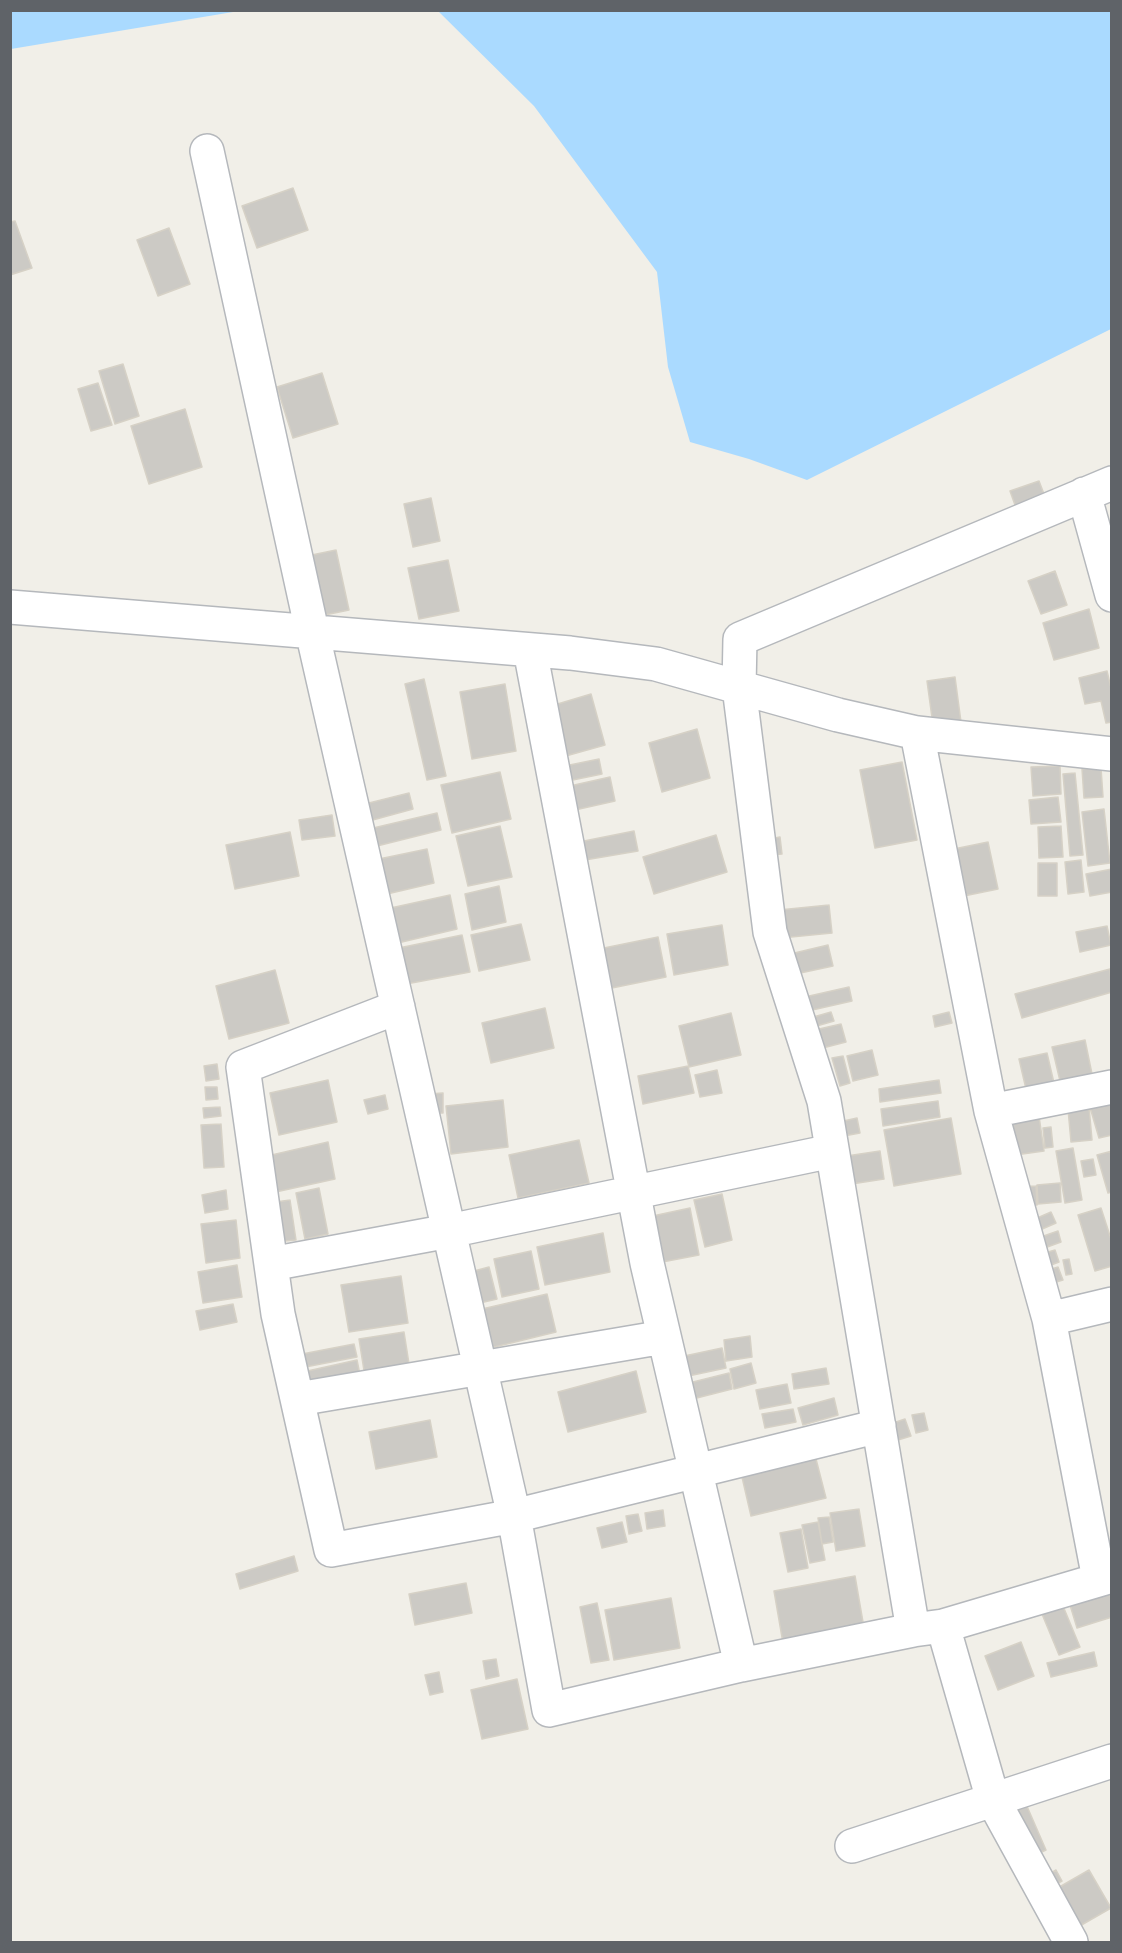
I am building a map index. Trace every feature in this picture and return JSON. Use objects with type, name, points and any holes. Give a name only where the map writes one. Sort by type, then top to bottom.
[{"type":"street","points":[[207,151],[312,631],[514,1516],[549,1710],[741,1665],[928,1628],[1105,1577],[1049,1319],[991,1111],[917,733]]},
{"type":"street","points":[[1071,1942],[993,1800],[928,1628],[879,1426],[824,1101],[770,933],[739,687],[740,639],[1098,488],[1112,595]]},
{"type":"street","points":[[10,607],[530,650],[656,664],[838,715],[917,733],[1112,754]]},
{"type":"street","points":[[530,650],[647,1263],[741,1665]]},
{"type":"street","points":[[398,1007],[243,1066],[278,1314],[331,1550],[514,1516],[879,1426]]},
{"type":"street","points":[[991,1111],[1112,1087]]},
{"type":"street","points":[[271,1264],[449,1231],[832,1151]]},
{"type":"street","points":[[1049,1319],[1112,1304]]},
{"type":"street","points":[[298,1399],[481,1370],[664,1337]]},
{"type":"street","points":[[852,1846],[1112,1761]]},
{"type":"water","points":[[11,10],[239,10],[239,11],[11,49]]},
{"type":"water","points":[[438,11],[1111,11],[1111,329],[807,480],[749,459],[690,442],[668,367],[657,272],[534,106]]},
{"type":"building","points":[[293,188],[308,230],[257,248],[242,206]]},
{"type":"building","points":[[15,221],[32,268],[10,275],[10,222]]},
{"type":"building","points":[[169,228],[190,284],[158,296],[137,240]]},
{"type":"building","points":[[123,364],[139,416],[115,424],[99,371]]},
{"type":"building","points":[[322,373],[338,424],[293,438],[277,387]]},
{"type":"building","points":[[98,383],[112,425],[91,431],[78,389]]},
{"type":"building","points":[[185,409],[202,467],[149,484],[131,426]]},
{"type":"building","points":[[1039,481],[1044,494],[1015,505],[1010,491]]},
{"type":"building","points":[[431,498],[440,541],[413,547],[404,504]]},
{"type":"building","points":[[336,550],[349,610],[320,616],[307,556]]},
{"type":"building","points":[[448,560],[459,611],[419,619],[408,568]]},
{"type":"building","points":[[1055,571],[1067,605],[1041,614],[1028,581]]},
{"type":"building","points":[[1089,609],[1099,648],[1054,660],[1043,623]]},
{"type":"building","points":[[1107,671],[1112,692],[1112,722],[1106,723],[1101,701],[1085,704],[1079,678]]},
{"type":"building","points":[[955,677],[961,722],[933,725],[927,681]]},
{"type":"building","points":[[424,679],[446,776],[427,780],[405,684]]},
{"type":"building","points":[[505,684],[516,751],[472,759],[460,692]]},
{"type":"building","points":[[591,694],[605,745],[555,759],[541,709]]},
{"type":"building","points":[[697,729],[710,778],[662,792],[649,743]]},
{"type":"building","points":[[599,759],[602,774],[558,783],[555,768]]},
{"type":"building","points":[[902,762],[917,840],[875,848],[860,770]]},
{"type":"building","points":[[1060,766],[1061,794],[1033,796],[1031,767]]},
{"type":"building","points":[[1101,768],[1103,797],[1084,798],[1082,769]]},
{"type":"building","points":[[500,772],[511,819],[452,833],[441,785]]},
{"type":"building","points":[[1075,773],[1083,855],[1070,856],[1063,774]]},
{"type":"building","points":[[610,777],[615,801],[566,812],[561,788]]},
{"type":"building","points":[[409,793],[413,809],[369,821],[365,804]]},
{"type":"building","points":[[1058,797],[1061,822],[1031,824],[1029,800]]},
{"type":"building","points":[[1104,809],[1110,863],[1088,866],[1082,812]]},
{"type":"building","points":[[437,813],[441,830],[373,847],[369,829]]},
{"type":"building","points":[[332,815],[335,836],[302,840],[299,820]]},
{"type":"building","points":[[500,826],[512,877],[468,886],[456,836]]},
{"type":"building","points":[[1061,826],[1063,857],[1039,858],[1038,827]]},
{"type":"building","points":[[634,831],[638,851],[573,862],[569,844]]},
{"type":"building","points":[[290,832],[299,876],[235,889],[226,845]]},
{"type":"building","points":[[716,835],[727,872],[654,894],[643,857]]},
{"type":"building","points":[[780,837],[782,854],[771,855],[769,839]]},
{"type":"building","points":[[988,842],[998,889],[959,897],[949,850]]},
{"type":"building","points":[[427,849],[434,883],[387,894],[379,859]]},
{"type":"building","points":[[1081,860],[1084,892],[1068,894],[1065,862]]},
{"type":"building","points":[[1038,863],[1057,863],[1057,896],[1038,896]]},
{"type":"building","points":[[1112,869],[1112,892],[1090,896],[1086,874]]},
{"type":"building","points":[[499,886],[506,922],[472,930],[465,894]]},
{"type":"building","points":[[450,895],[457,929],[385,946],[377,911]]},
{"type":"building","points":[[829,905],[832,933],[781,938],[779,910]]},
{"type":"building","points":[[521,924],[530,960],[479,971],[471,935]]},
{"type":"building","points":[[722,925],[728,965],[674,975],[667,934]]},
{"type":"building","points":[[1107,926],[1111,945],[1080,952],[1076,932]]},
{"type":"building","points":[[462,935],[470,972],[401,985],[394,949]]},
{"type":"building","points":[[658,937],[666,977],[607,989],[599,949]]},
{"type":"building","points":[[828,945],[833,966],[791,975],[786,955]]},
{"type":"building","points":[[1110,969],[1112,992],[1022,1018],[1015,994]]},
{"type":"building","points":[[275,970],[289,1023],[229,1039],[216,986]]},
{"type":"building","points":[[849,987],[852,1001],[799,1013],[796,999]]},
{"type":"building","points":[[545,1008],[554,1048],[491,1063],[482,1023]]},
{"type":"building","points":[[831,1012],[834,1021],[806,1029],[803,1020]]},
{"type":"building","points":[[949,1012],[952,1023],[935,1027],[933,1016]]},
{"type":"building","points":[[731,1013],[741,1055],[689,1067],[679,1026]]},
{"type":"building","points":[[841,1024],[846,1042],[811,1051],[806,1032]]},
{"type":"building","points":[[1085,1040],[1092,1074],[1060,1081],[1052,1047]]},
{"type":"building","points":[[872,1050],[878,1075],[853,1081],[847,1056]]},
{"type":"building","points":[[1047,1053],[1054,1083],[1026,1089],[1019,1059]]},
{"type":"building","points":[[843,1056],[850,1083],[840,1086],[832,1058]]},
{"type":"building","points":[[217,1064],[219,1079],[206,1081],[204,1066]]},
{"type":"building","points":[[688,1066],[694,1093],[643,1104],[638,1076]]},
{"type":"building","points":[[717,1070],[722,1093],[700,1097],[695,1075]]},
{"type":"building","points":[[328,1080],[337,1122],[279,1135],[270,1093]]},
{"type":"building","points":[[939,1080],[941,1093],[880,1102],[879,1089]]},
{"type":"building","points":[[205,1087],[217,1087],[218,1099],[206,1100]]},
{"type":"building","points":[[443,1093],[443,1113],[428,1113],[429,1094]]},
{"type":"building","points":[[385,1095],[388,1109],[368,1114],[364,1100]]},
{"type":"building","points":[[1112,1098],[1112,1135],[1099,1138],[1089,1104]]},
{"type":"building","points":[[503,1100],[508,1147],[451,1154],[446,1106]]},
{"type":"building","points":[[938,1101],[940,1117],[883,1126],[881,1109]]},
{"type":"building","points":[[220,1107],[221,1116],[204,1118],[203,1108]]},
{"type":"building","points":[[1089,1107],[1092,1140],[1071,1142],[1068,1109]]},
{"type":"building","points":[[1038,1109],[1044,1151],[1008,1156],[1003,1114]]},
{"type":"building","points":[[857,1118],[860,1133],[833,1138],[830,1124]]},
{"type":"building","points":[[951,1118],[961,1174],[894,1186],[884,1130]]},
{"type":"building","points":[[221,1124],[224,1167],[204,1168],[201,1125]]},
{"type":"building","points":[[1051,1127],[1053,1147],[1045,1148],[1043,1128]]},
{"type":"building","points":[[579,1140],[589,1183],[518,1198],[509,1155]]},
{"type":"building","points":[[328,1142],[335,1179],[271,1193],[263,1157]]},
{"type":"building","points":[[1073,1148],[1082,1200],[1065,1203],[1056,1151]]},
{"type":"building","points":[[880,1151],[884,1179],[845,1185],[840,1157]]},
{"type":"building","points":[[1112,1151],[1112,1192],[1108,1193],[1097,1155]]},
{"type":"building","points":[[1093,1159],[1096,1175],[1084,1177],[1081,1161]]},
{"type":"building","points":[[1060,1183],[1061,1202],[1038,1204],[1037,1185]]},
{"type":"building","points":[[1036,1186],[1037,1205],[1017,1206],[1015,1187]]},
{"type":"building","points":[[319,1188],[328,1234],[305,1239],[296,1193]]},
{"type":"building","points":[[226,1190],[228,1209],[205,1213],[202,1195]]},
{"type":"building","points":[[722,1194],[732,1240],[705,1247],[694,1200]]},
{"type":"building","points":[[290,1200],[296,1240],[274,1242],[269,1203]]},
{"type":"building","points":[[690,1208],[699,1255],[657,1263],[648,1217]]},
{"type":"building","points":[[1101,1208],[1112,1242],[1112,1266],[1095,1271],[1078,1215]]},
{"type":"building","points":[[1051,1212],[1056,1223],[1033,1233],[1028,1222]]},
{"type":"building","points":[[236,1220],[240,1258],[206,1263],[201,1224]]},
{"type":"building","points":[[1058,1231],[1061,1242],[1039,1250],[1035,1239]]},
{"type":"building","points":[[603,1233],[610,1272],[545,1285],[537,1247]]},
{"type":"building","points":[[1055,1250],[1059,1262],[1043,1268],[1038,1255]]},
{"type":"building","points":[[531,1251],[539,1289],[502,1297],[494,1259]]},
{"type":"building","points":[[1069,1259],[1072,1274],[1066,1275],[1063,1260]]},
{"type":"building","points":[[237,1265],[242,1297],[203,1303],[198,1272]]},
{"type":"building","points":[[489,1267],[497,1299],[467,1306],[459,1275]]},
{"type":"building","points":[[1058,1267],[1063,1280],[1046,1285],[1042,1272]]},
{"type":"building","points":[[401,1276],[408,1323],[349,1332],[341,1285]]},
{"type":"building","points":[[547,1294],[556,1332],[478,1351],[469,1312]]},
{"type":"building","points":[[233,1304],[237,1322],[200,1330],[196,1311]]},
{"type":"building","points":[[404,1332],[410,1370],[365,1377],[359,1339]]},
{"type":"building","points":[[750,1336],[752,1357],[726,1361],[724,1340]]},
{"type":"building","points":[[354,1344],[357,1357],[300,1368],[297,1355]]},
{"type":"building","points":[[722,1348],[726,1368],[679,1378],[675,1358]]},
{"type":"building","points":[[357,1360],[361,1380],[308,1393],[303,1372]]},
{"type":"building","points":[[751,1363],[756,1383],[734,1389],[730,1369]]},
{"type":"building","points":[[826,1368],[829,1384],[794,1389],[792,1374]]},
{"type":"building","points":[[636,1371],[646,1412],[568,1432],[558,1392]]},
{"type":"building","points":[[729,1373],[732,1389],[685,1401],[681,1385]]},
{"type":"building","points":[[787,1384],[791,1403],[760,1409],[756,1390]]},
{"type":"building","points":[[834,1398],[838,1415],[803,1425],[798,1408]]},
{"type":"building","points":[[793,1409],[796,1422],[765,1428],[762,1414]]},
{"type":"building","points":[[924,1413],[928,1430],[916,1433],[912,1415]]},
{"type":"building","points":[[905,1419],[911,1436],[898,1440],[893,1423]]},
{"type":"building","points":[[430,1420],[437,1457],[376,1469],[369,1432]]},
{"type":"building","points":[[816,1459],[826,1498],[751,1516],[742,1477]]},
{"type":"building","points":[[859,1509],[865,1546],[836,1551],[830,1513]]},
{"type":"building","points":[[663,1510],[665,1526],[647,1529],[645,1513]]},
{"type":"building","points":[[638,1514],[642,1531],[629,1534],[626,1516]]},
{"type":"building","points":[[829,1517],[833,1542],[822,1544],[818,1518]]},
{"type":"building","points":[[622,1522],[627,1542],[602,1548],[597,1528]]},
{"type":"building","points":[[818,1522],[825,1560],[810,1563],[802,1525]]},
{"type":"building","points":[[801,1529],[808,1568],[788,1572],[780,1533]]},
{"type":"building","points":[[294,1556],[298,1571],[240,1589],[236,1574]]},
{"type":"building","points":[[855,1576],[864,1628],[783,1643],[774,1591]]},
{"type":"building","points":[[466,1583],[472,1613],[415,1625],[409,1594]]},
{"type":"building","points":[[1106,1583],[1112,1601],[1112,1617],[1077,1628],[1067,1595]]},
{"type":"building","points":[[671,1598],[680,1648],[614,1660],[605,1610]]},
{"type":"building","points":[[597,1603],[609,1660],[591,1663],[580,1607]]},
{"type":"building","points":[[1063,1606],[1080,1647],[1059,1655],[1042,1614]]},
{"type":"building","points":[[1021,1642],[1034,1676],[998,1690],[985,1656]]},
{"type":"building","points":[[1094,1652],[1097,1666],[1051,1677],[1047,1663]]},
{"type":"building","points":[[496,1659],[499,1676],[486,1679],[483,1661]]},
{"type":"building","points":[[439,1672],[443,1692],[430,1695],[425,1675]]},
{"type":"building","points":[[517,1679],[528,1729],[482,1739],[471,1690]]},
{"type":"building","points":[[1026,1804],[1046,1850],[1033,1856],[1012,1810]]},
{"type":"building","points":[[1056,1870],[1062,1881],[1049,1888],[1044,1877]]},
{"type":"building","points":[[1089,1870],[1111,1908],[1071,1931],[1049,1893]]}]
